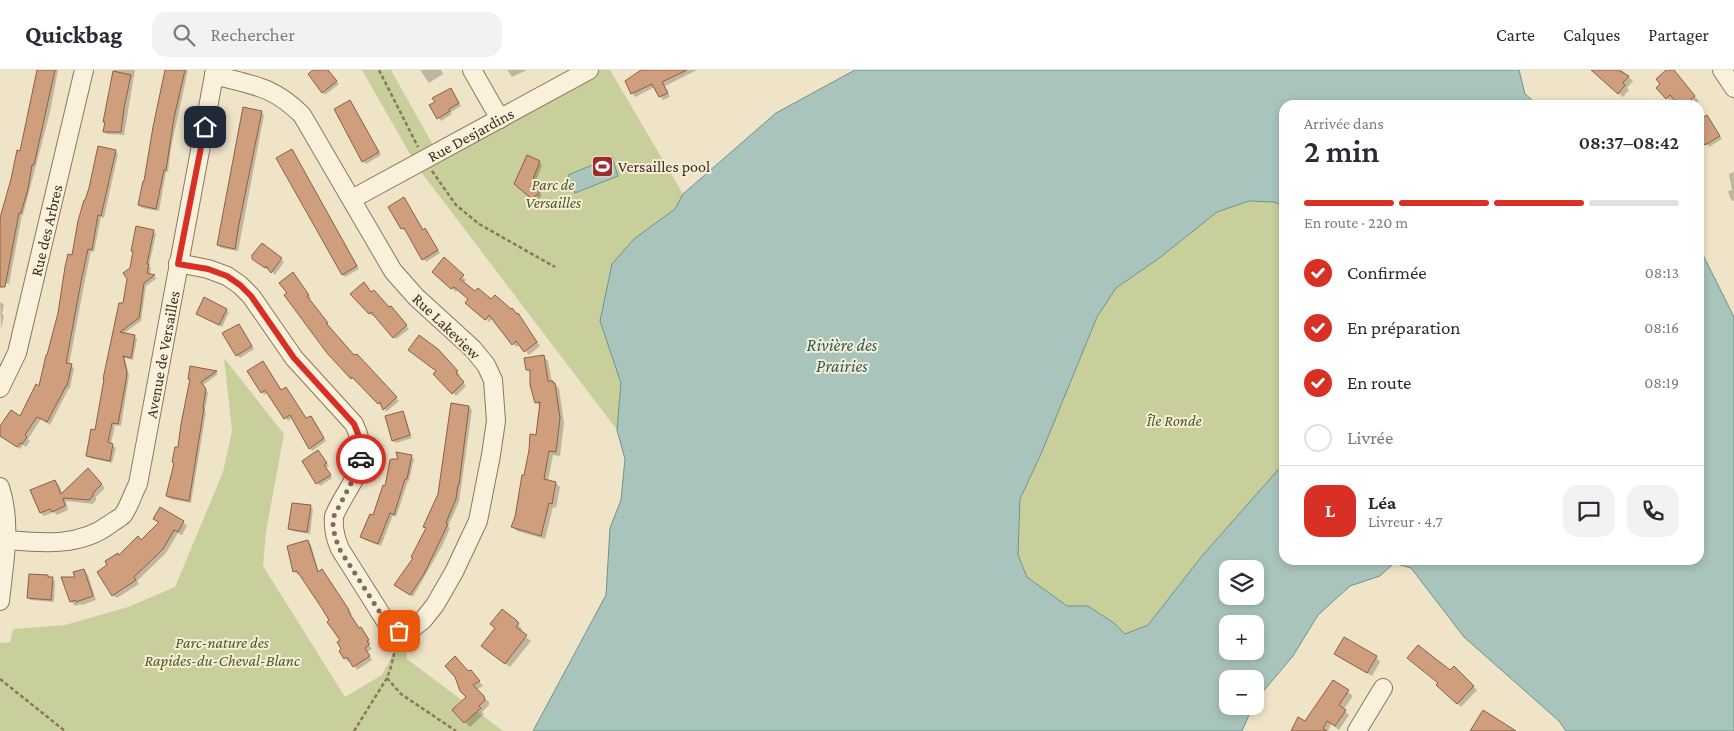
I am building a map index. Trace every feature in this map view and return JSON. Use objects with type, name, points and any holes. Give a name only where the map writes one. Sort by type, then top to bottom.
[{"type":"street","name":"Rue des Arbres","points":[[0,388],[17,354],[84,70]]},
{"type":"street","points":[[472,70],[500,119]]},
{"type":"street","name":"Rue Desjardins","points":[[352,199],[589,70]]},
{"type":"street","points":[[1722,70],[1734,88]]},
{"type":"street","name":"Rue Lakeview","points":[[214,72],[259,86],[277,94],[302,115],[393,271],[416,297],[473,348],[486,364],[493,380],[496,396],[496,421],[478,522],[454,572],[435,605],[423,620],[413,628],[399,631]]},
{"type":"street","name":"Avenue de Versailles","points":[[7,540],[61,543],[79,539],[104,529],[123,515],[138,484],[214,72]]},
{"type":"street","points":[[178,264],[208,269],[227,276],[240,285],[251,296],[294,358],[354,424],[360,437],[362,452],[360,466],[334,516],[335,537],[340,550],[388,625],[399,631]]},
{"type":"street","points":[[0,487],[5,502],[7,540],[0,601]]},
{"type":"street","points":[[1357,731],[1384,688]]},
{"type":"path","points":[[379,70],[424,159],[456,205],[479,224],[554,267]]},
{"type":"path","points":[[354,731],[387,678],[399,631]]},
{"type":"path","points":[[387,678],[401,694],[456,731]]},
{"type":"path","points":[[0,679],[64,731]]},
{"type":"green space","name":"Parc de Versailles","points":[[362,70],[391,70],[437,152],[589,70],[610,70],[683,194],[675,209],[634,239],[600,321],[621,383],[617,430],[418,168]]},
{"type":"green space","name":"Île Ronde","points":[[1249,201],[1279,204],[1279,469],[1202,556],[1148,625],[1125,634],[1114,623],[1089,606],[1067,606],[1027,577],[1018,555],[1020,499],[1041,454],[1097,317],[1116,288],[1158,259],[1217,212]]},
{"type":"green space","name":"Parc-nature des Rapides-du-Cheval-Blanc","points":[[224,358],[284,434],[266,532],[263,566],[345,697],[382,675],[405,631],[407,659],[503,731],[0,731],[0,643],[10,642],[13,629],[65,625],[128,607],[175,587],[223,472],[232,431]]},
{"type":"water","name":"Rivière des Prairies","points":[[855,70],[1519,70],[1525,94],[1532,100],[1279,100],[1279,204],[1249,201],[1217,212],[1158,259],[1116,288],[1097,317],[1041,454],[1020,499],[1018,555],[1027,577],[1067,606],[1088,606],[1114,623],[1125,634],[1148,625],[1202,556],[1279,469],[1279,565],[1392,565],[1380,576],[1350,586],[1318,615],[1293,656],[1264,690],[1264,670],[1219,670],[1219,715],[1249,715],[1242,731],[533,731],[606,595],[610,528],[621,500],[625,459],[617,430],[621,383],[600,321],[612,264],[634,239],[675,209],[683,194],[776,113]]},
{"type":"water","name":"Versailles pool","points":[[612,157],[618,176],[575,193],[568,175]]},
{"type":"water","name":"Rivière des Prairies","points":[[1704,257],[1734,317],[1734,731],[1566,731],[1559,721],[1464,637],[1411,568],[1401,565],[1704,565]]},
{"type":"building","points":[[37,70],[55,70],[28,189],[21,213],[19,213],[5,287],[0,287],[0,218],[17,150],[20,151]]},
{"type":"building","points":[[165,70],[185,70],[174,118],[166,170],[164,170],[156,209],[138,205]]},
{"type":"building","points":[[313,70],[328,70],[337,81],[322,93],[308,74]]},
{"type":"building","points":[[641,70],[687,70],[662,82],[668,93],[659,97],[652,84],[631,94],[625,81]]},
{"type":"building","points":[[1591,70],[1618,70],[1629,76],[1618,94]]},
{"type":"building","points":[[1666,70],[1674,70],[1695,96],[1691,100],[1674,100],[1670,95],[1666,99],[1656,88],[1660,84],[1656,79]]},
{"type":"building","points":[[113,71],[131,75],[121,132],[103,132],[105,122],[103,122]]},
{"type":"building","points":[[451,88],[459,103],[437,119],[429,105],[435,102],[432,98]]},
{"type":"building","points":[[350,100],[379,152],[362,162],[334,109]]},
{"type":"building","points":[[243,107],[262,111],[235,249],[217,245]]},
{"type":"building","points":[[1707,115],[1720,136],[1705,145],[1704,143],[1704,117]]},
{"type":"building","points":[[98,146],[116,150],[101,216],[98,215],[92,250],[88,249],[81,282],[66,363],[72,364],[67,386],[47,422],[37,417],[25,435],[27,437],[17,447],[0,436],[0,426],[11,410],[20,416],[36,384],[39,386],[58,313],[68,254],[72,255],[78,221],[89,188]]},
{"type":"building","points":[[292,149],[357,266],[342,275],[276,158]]},
{"type":"building","points":[[527,155],[540,161],[533,179],[540,192],[532,199],[514,184]]},
{"type":"building","points":[[404,197],[423,230],[425,228],[438,250],[422,260],[404,228],[401,229],[388,207]]},
{"type":"building","points":[[136,226],[154,230],[147,273],[155,275],[144,283],[139,318],[120,332],[135,335],[131,358],[123,356],[127,372],[126,381],[118,424],[112,423],[108,442],[113,444],[110,461],[86,456],[91,429],[95,430],[103,379],[119,303],[123,303],[127,279],[123,273],[130,268]]},
{"type":"building","points":[[262,243],[282,258],[271,273],[266,266],[265,268],[252,259],[252,255]]},
{"type":"building","points":[[444,257],[464,275],[460,279],[475,291],[478,288],[491,299],[495,295],[518,313],[537,342],[524,352],[516,341],[512,345],[489,315],[485,320],[465,303],[468,299],[454,287],[451,289],[432,272]]},
{"type":"building","points":[[293,272],[309,295],[307,296],[328,323],[326,323],[354,355],[357,354],[397,397],[383,410],[380,402],[378,404],[327,353],[284,295],[287,293],[279,283]]},
{"type":"building","points":[[364,282],[371,292],[374,290],[389,307],[391,306],[407,325],[393,338],[371,312],[369,314],[350,294]]},
{"type":"building","points":[[204,297],[227,309],[219,325],[196,314]]},
{"type":"building","points":[[239,324],[252,346],[236,356],[222,333]]},
{"type":"building","points":[[419,335],[438,349],[458,371],[456,373],[464,382],[452,394],[433,374],[436,371],[408,350]]},
{"type":"building","points":[[544,355],[548,381],[555,383],[560,418],[556,452],[549,451],[544,479],[556,482],[552,504],[549,503],[541,536],[511,527],[515,517],[522,475],[524,475],[530,434],[536,435],[540,402],[535,403],[530,385],[530,370],[526,370],[524,358]]},
{"type":"building","points":[[263,361],[281,390],[286,387],[306,418],[311,416],[324,438],[309,449],[290,415],[284,419],[265,390],[261,393],[247,371]]},
{"type":"building","points":[[190,366],[217,371],[201,382],[206,389],[189,501],[166,496],[174,463],[172,462],[175,447],[178,447],[190,379],[188,379]]},
{"type":"building","points":[[451,403],[469,406],[459,485],[456,499],[446,523],[448,524],[424,574],[410,595],[394,585],[413,558],[411,557],[426,528],[423,527],[438,494]]},
{"type":"building","points":[[403,411],[410,435],[392,441],[385,416]]},
{"type":"building","points":[[318,450],[327,463],[324,465],[331,475],[316,484],[302,461]]},
{"type":"building","points":[[396,452],[412,455],[407,479],[405,479],[394,515],[390,513],[378,544],[360,537],[370,514],[373,515],[383,485],[385,486],[390,460],[398,459]]},
{"type":"building","points":[[88,468],[102,484],[89,500],[63,498],[65,506],[52,512],[50,509],[40,513],[30,490],[55,480],[61,494]]},
{"type":"building","points":[[292,503],[311,505],[307,532],[288,529]]},
{"type":"building","points":[[160,507],[184,521],[178,532],[174,530],[163,549],[134,577],[136,580],[112,596],[97,572],[107,565],[105,561],[118,553],[119,555],[138,536],[141,540],[159,522],[153,519]]},
{"type":"building","points":[[308,540],[318,572],[322,569],[359,628],[361,627],[369,640],[367,641],[369,645],[365,648],[370,656],[353,667],[347,657],[344,659],[339,651],[341,649],[337,642],[340,640],[327,622],[329,620],[323,610],[297,571],[293,572],[287,546]]},
{"type":"building","points":[[84,569],[93,596],[76,602],[75,600],[70,602],[61,577],[75,577],[73,572]]},
{"type":"building","points":[[29,574],[53,577],[51,600],[27,598]]},
{"type":"building","points":[[502,609],[519,623],[516,627],[527,635],[505,664],[481,646],[495,628],[490,624]]},
{"type":"building","points":[[1344,637],[1377,656],[1367,673],[1334,654]]},
{"type":"building","points":[[1418,645],[1450,670],[1454,666],[1474,686],[1457,704],[1436,685],[1438,683],[1407,658]]},
{"type":"building","points":[[455,656],[480,681],[473,685],[484,696],[485,700],[479,706],[481,708],[464,723],[452,710],[466,697],[460,691],[455,677],[445,666]]},
{"type":"building","points":[[1333,680],[1349,690],[1339,705],[1346,710],[1335,726],[1327,721],[1323,729],[1327,731],[1291,731],[1298,717],[1305,721]]},
{"type":"building","points":[[1483,710],[1516,731],[1470,731]]},
{"type":"way so far","points":[[361,459],[360,466],[334,516],[335,537],[340,550],[388,625],[399,631]]},
{"type":"place","name":"Versailles pool","points":[[602,166]]},
{"type":"route","points":[[205,127],[178,264],[208,269],[227,276],[251,296],[294,358],[354,424],[360,437],[361,459]]}]
